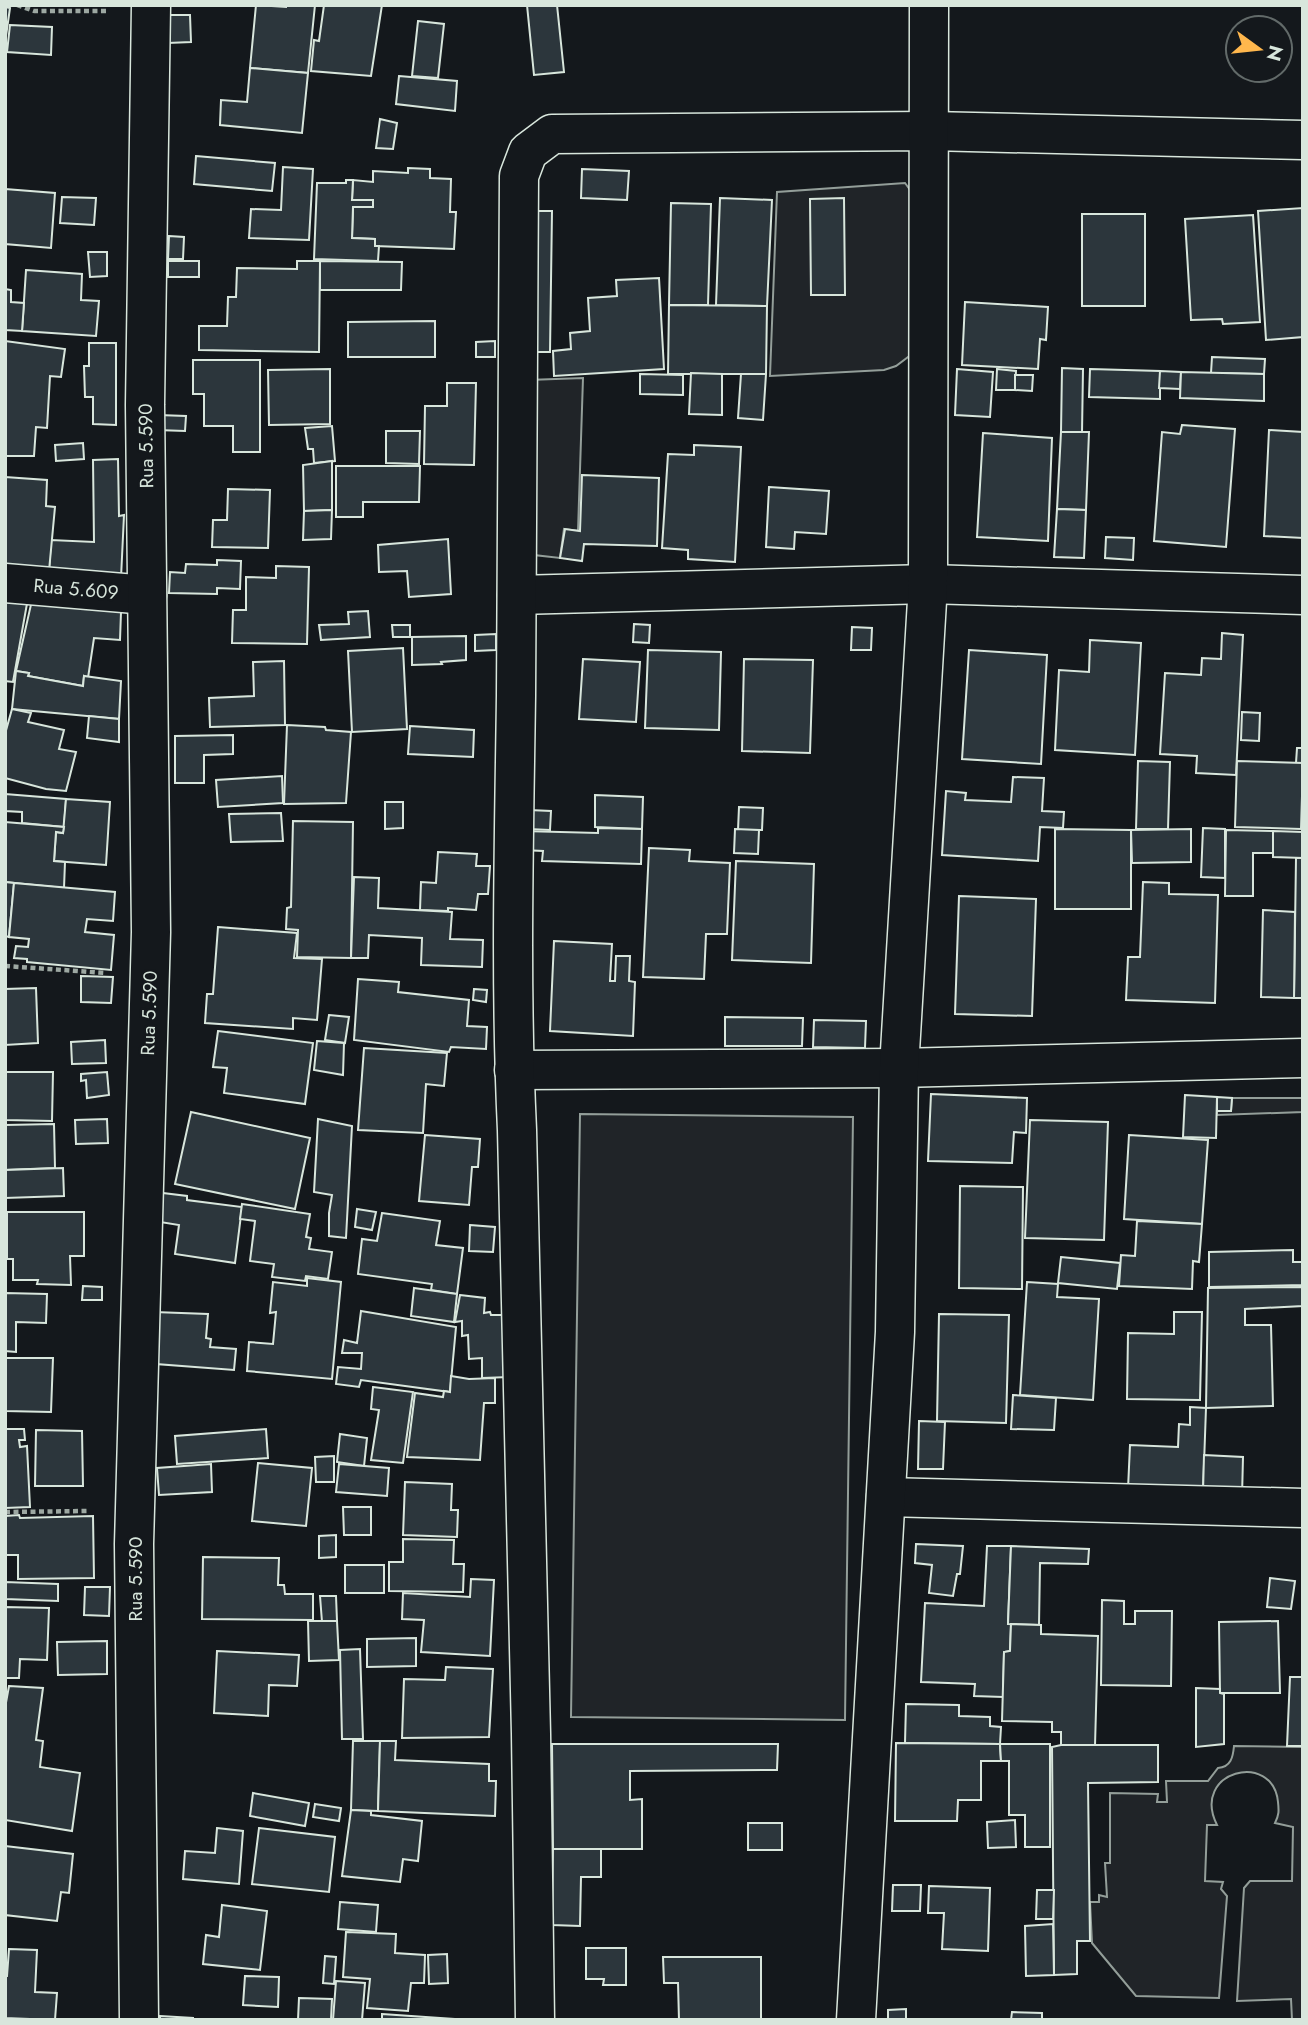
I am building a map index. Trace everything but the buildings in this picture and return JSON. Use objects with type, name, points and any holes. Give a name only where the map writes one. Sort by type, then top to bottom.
[{"type":"street","points":[[856,2020],[895,1332],[899,1068],[928,584],[929,5]]},
{"type":"street","name":"Rua 5.590","points":[[139,2020],[134,1544],[151,932],[145,405],[151,10]]},
{"type":"street","points":[[535,2020],[513,942],[519,176],[528,152],[552,134],[929,131],[1303,140]]},
{"type":"street","name":"Rua 5.609","points":[[5,583],[148,595]]},
{"type":"street","points":[[517,595],[928,584],[1303,595]]},
{"type":"street","points":[[514,1070],[899,1068],[1303,1058]]},
{"type":"street","points":[[886,1497],[1303,1508]]},
{"type":"path","points":[[17,5],[34,10],[151,10]]},
{"type":"path","points":[[5,966],[150,975]]},
{"type":"path","points":[[5,1512],[135,1508]]},
{"type":"shaded area","points":[[905,183],[916,198],[912,354],[896,366],[884,370],[770,376],[777,192]]},
{"type":"shaded area","points":[[583,378],[578,531],[564,529],[560,558],[534,555],[528,380]]},
{"type":"shaded area","points":[[1232,1098],[1303,1098],[1303,1112],[1217,1115],[1217,1111],[1231,1111]]},
{"type":"shaded area","points":[[580,1114],[853,1117],[845,1720],[571,1717]]},
{"type":"shaded area","points":[[1234,1746],[1303,1747],[1303,2020],[1292,2020],[1291,1999],[1237,2001],[1244,1888],[1250,1881],[1292,1881],[1293,1827],[1275,1823],[1278,1802],[1273,1786],[1263,1776],[1249,1772],[1223,1780],[1214,1791],[1212,1806],[1217,1825],[1207,1825],[1205,1881],[1223,1882],[1221,1889],[1227,1896],[1219,1998],[1136,1996],[1092,1943],[1090,1902],[1099,1902],[1099,1895],[1107,1897],[1105,1863],[1110,1863],[1110,1793],[1158,1794],[1157,1802],[1167,1802],[1166,1781],[1208,1781],[1218,1768],[1229,1764]]}]
